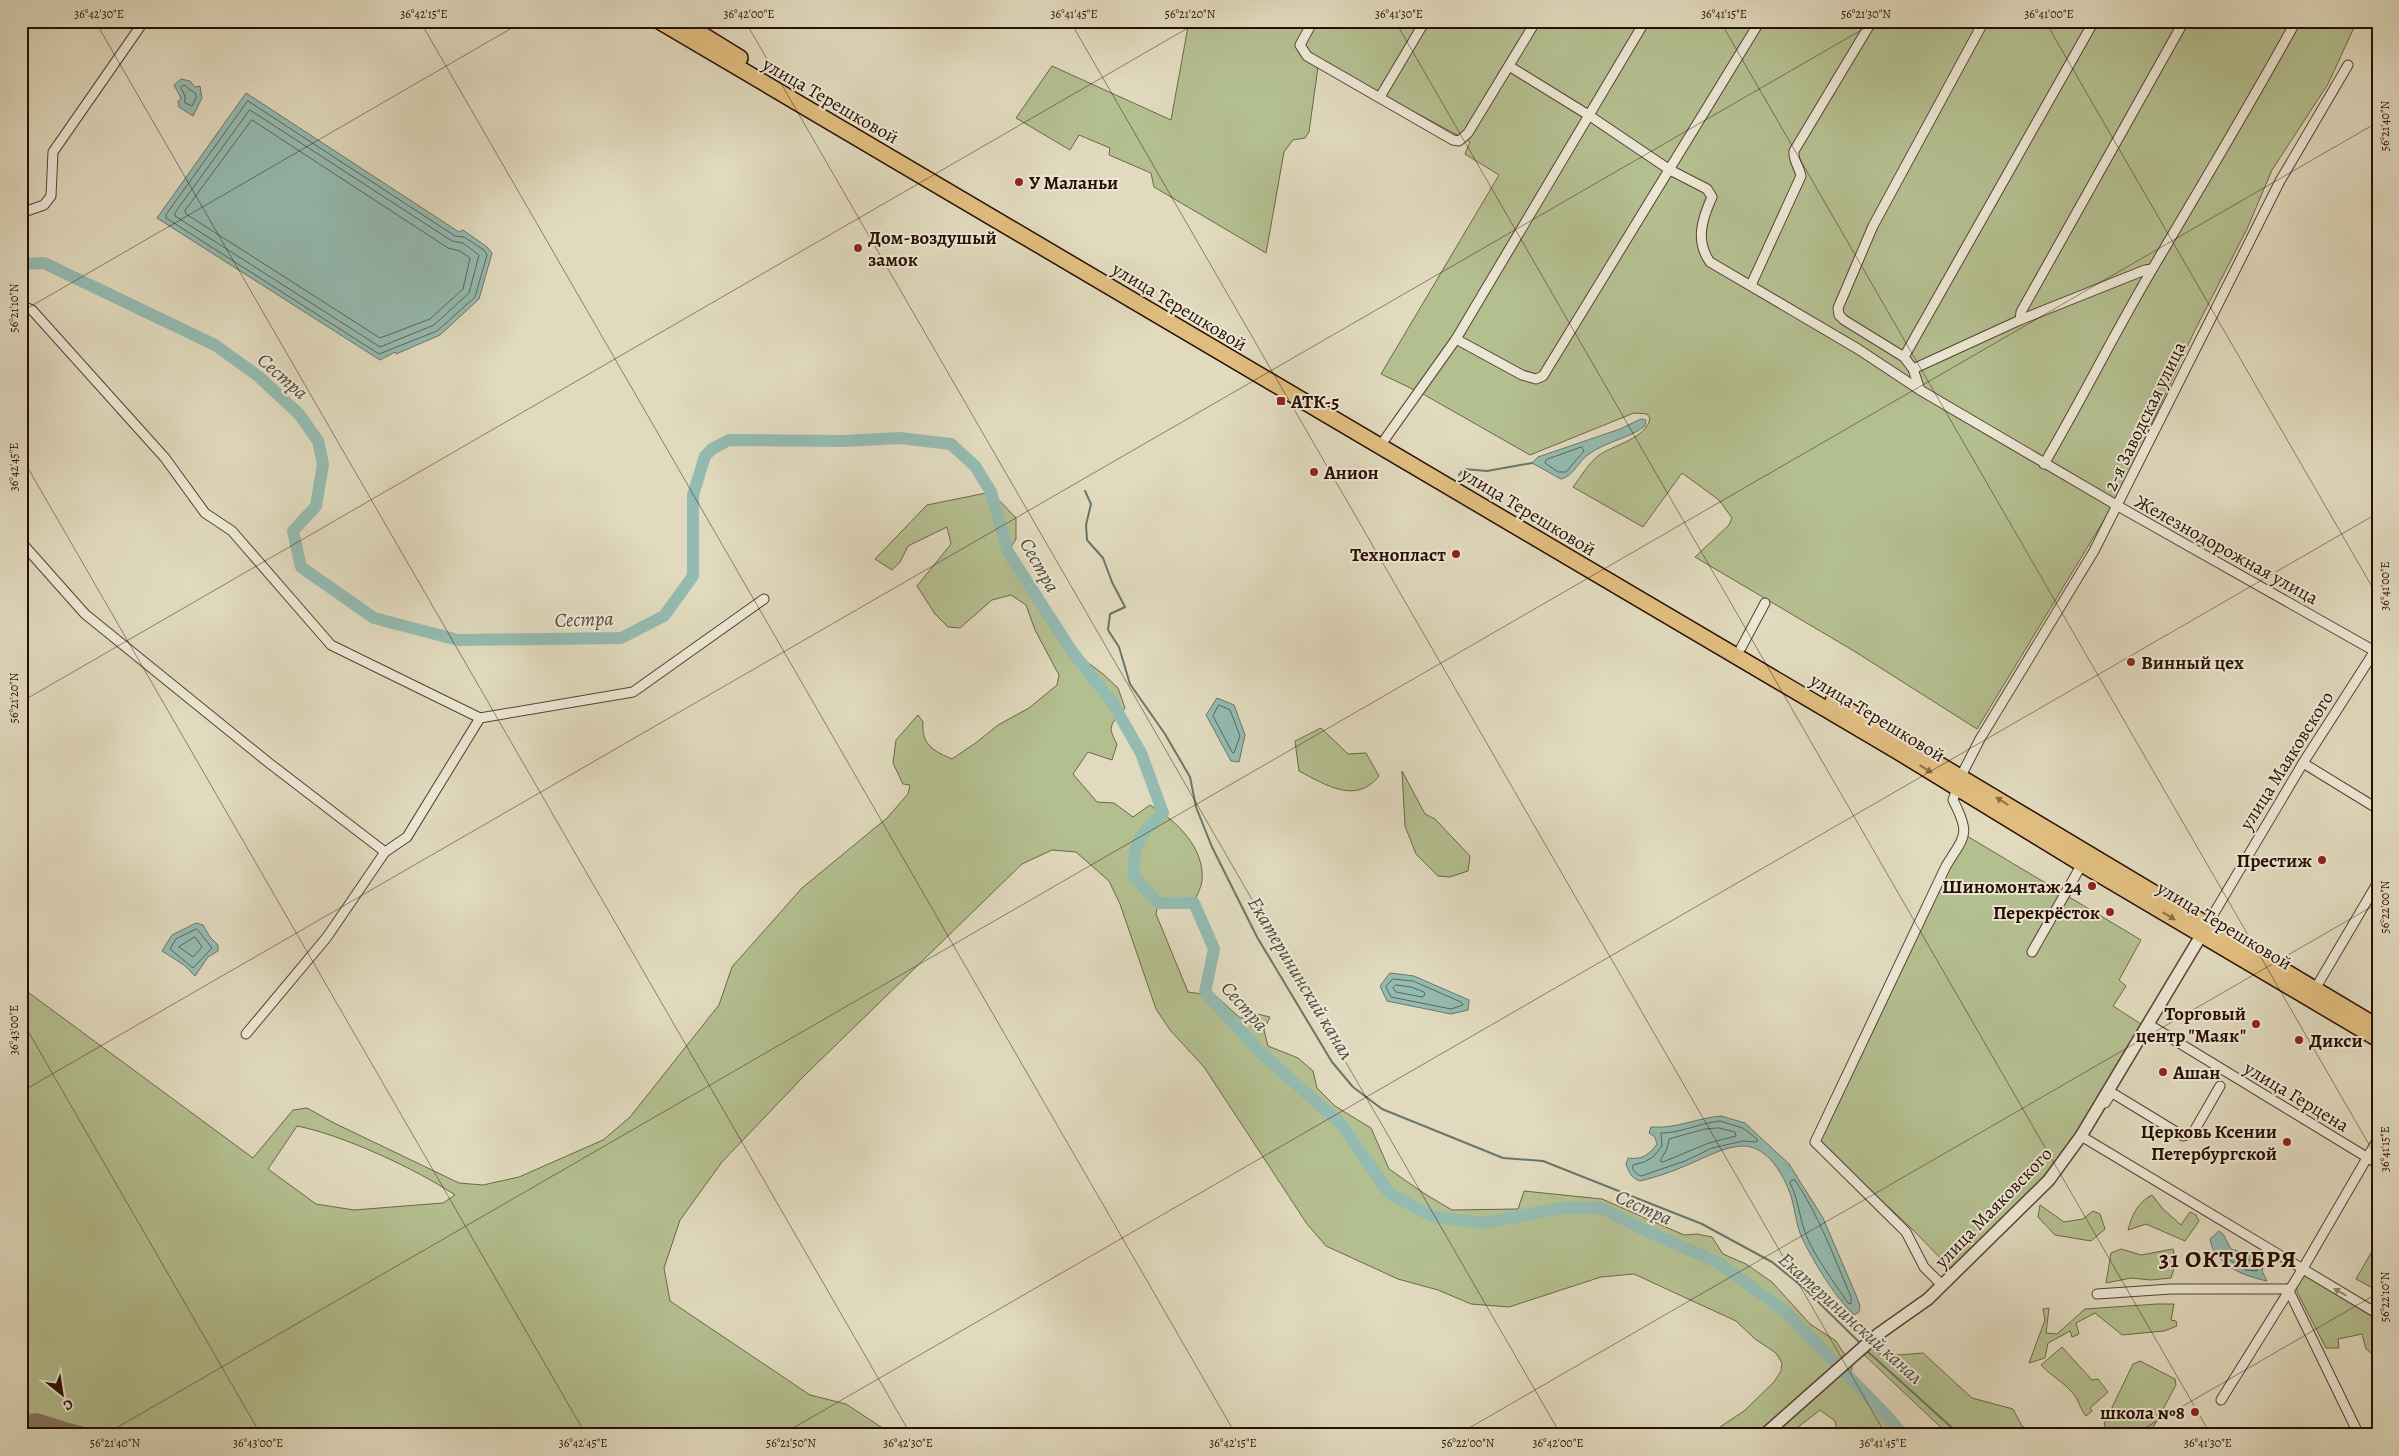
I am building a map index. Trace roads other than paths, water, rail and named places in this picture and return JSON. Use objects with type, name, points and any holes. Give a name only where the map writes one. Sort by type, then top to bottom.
[{"type":"highway","name":"улица Терешковой","points":[[658,21],[1958,782],[2082,864],[2314,989],[2378,1027]]},
{"type":"highway","name":"улица Терешковой","points":[[680,21],[1384,439],[1741,648],[1958,782],[2204,930],[2378,1039]]},
{"type":"street","points":[[21,213],[44,205],[51,196],[54,152],[144,21]]},
{"type":"street","points":[[1313,21],[1300,45],[1303,52],[1321,65],[1453,140],[1459,141],[1468,133],[1536,21]]},
{"type":"street","points":[[1380,97],[1424,21]]},
{"type":"street","points":[[1384,439],[1456,339],[1646,21]]},
{"type":"street","points":[[1456,339],[1522,375],[1536,379],[1543,376],[1760,21]]},
{"type":"street","points":[[1751,285],[1801,176],[1800,168],[1793,158],[1794,151],[1872,21]]},
{"type":"street","points":[[1920,390],[1913,369],[1904,357],[1844,320],[1839,314],[1838,308],[1873,226],[1984,21]]},
{"type":"street","points":[[1904,357],[2094,21]]},
{"type":"street","points":[[2020,320],[2020,312],[2184,21]]},
{"type":"street","points":[[2044,464],[2081,402],[2152,269],[2203,186],[2296,21]]},
{"type":"street","name":"2-я Заводская улица","points":[[1958,782],[1980,739],[2094,551],[2280,180],[2348,65]]},
{"type":"street","points":[[1509,66],[1590,116],[1670,170]]},
{"type":"street","name":"Железнодорожная улица","points":[[1670,170],[1710,193],[1712,197],[1701,225],[1704,254],[1710,262],[1858,349],[1920,390],[2044,464],[2377,650]]},
{"type":"street","points":[[1913,369],[2020,320],[2145,270],[2152,269]]},
{"type":"street","points":[[21,305],[32,310],[165,458],[205,513],[232,531],[331,645],[366,664],[480,718],[633,692],[764,599]]},
{"type":"street","points":[[21,542],[85,614],[269,764],[385,852]]},
{"type":"street","points":[[1741,648],[1765,603]]},
{"type":"street","name":"улица Маяковского","points":[[1764,1435],[1877,1335],[1928,1299],[2038,1192],[2084,1131],[2303,763],[2377,650]]},
{"type":"street","points":[[246,1034],[327,937],[385,852],[407,838],[480,718]]},
{"type":"street","points":[[2303,763],[2378,809]]},
{"type":"street","points":[[1942,1285],[1924,1267],[1906,1232],[1815,1142],[1940,880],[1966,834],[1965,824],[1953,800],[1958,782]]},
{"type":"street","points":[[2032,952],[2082,864]]},
{"type":"street","points":[[2314,989],[2378,882]]},
{"type":"street","name":"улица Герцена","points":[[2148,1024],[2378,1164]]},
{"type":"street","points":[[2220,1086],[2193,1133],[2188,1135],[2183,1136],[2114,1094],[2110,1095],[2095,1119],[2084,1131],[2302,1270],[2378,1314]]},
{"type":"street","points":[[2220,1400],[2288,1289],[2302,1270],[2378,1139]]},
{"type":"street","points":[[2097,1294],[2172,1289],[2288,1289]]},
{"type":"street","points":[[2288,1289],[2359,1435]]},
{"type":"water","points":[[181,79],[190,81],[195,87],[200,86],[202,98],[193,116],[179,107],[178,102],[181,98],[174,85]]},
{"type":"water","points":[[246,93],[459,232],[463,230],[487,247],[492,253],[479,299],[440,335],[396,354],[395,352],[380,360],[157,218]]},
{"type":"water","points":[[1641,419],[1646,420],[1645,426],[1632,434],[1603,446],[1585,457],[1566,477],[1561,479],[1532,463],[1538,457],[1620,429]]},
{"type":"water","points":[[1217,698],[1234,705],[1245,735],[1239,762],[1231,761],[1206,715]]},
{"type":"water","points":[[196,923],[203,925],[210,937],[218,945],[218,951],[208,957],[195,976],[184,965],[162,951],[172,935]]},
{"type":"water","points":[[1390,973],[1414,976],[1469,1000],[1468,1010],[1451,1014],[1387,1001],[1380,986]]},
{"type":"water","points":[[1721,1116],[1745,1123],[1789,1164],[1823,1218],[1856,1295],[1860,1306],[1859,1312],[1854,1315],[1846,1307],[1818,1267],[1801,1236],[1791,1196],[1784,1179],[1768,1157],[1760,1151],[1744,1146],[1722,1150],[1676,1170],[1640,1181],[1631,1174],[1626,1164],[1628,1158],[1645,1156],[1657,1144],[1655,1137],[1649,1133],[1651,1127],[1678,1125]]},
{"type":"water","points":[[2219,1231],[2223,1234],[2231,1249],[2257,1257],[2264,1263],[2262,1271],[2267,1281],[2231,1268],[2217,1256],[2210,1239]]},
{"type":"waterway","name":"Сестра","points":[[21,264],[44,263],[215,345],[258,376],[299,414],[318,441],[323,464],[316,506],[293,531],[301,567],[374,618],[458,640],[621,638],[664,616],[693,576],[693,495],[705,456],[712,449],[729,440],[845,441],[899,438],[951,444],[975,466],[991,492],[1008,552],[1071,650],[1112,702],[1141,753],[1163,813],[1139,840],[1136,847],[1134,876],[1158,903],[1194,903],[1214,949],[1205,992],[1261,1053],[1341,1124],[1390,1194],[1434,1217],[1484,1223],[1561,1208],[1602,1208],[1640,1228],[1719,1263],[1786,1312],[1903,1435]]},
{"type":"waterway","points":[[1459,475],[1464,469],[1487,471],[1532,463]]},
{"type":"waterway","name":"Екатерининский канал","points":[[1085,491],[1091,504],[1086,525],[1087,540],[1103,558],[1112,582],[1125,607],[1110,614],[1108,630],[1119,647],[1130,684],[1165,734],[1190,777],[1196,807],[1212,847],[1257,937],[1332,1062],[1353,1087],[1382,1109],[1503,1158],[1543,1161],[1702,1224],[1772,1262],[1804,1288],[1860,1343]]},
{"type":"waterway","name":"Екатерининский канал","points":[[1866,1350],[1960,1435]]},
{"type":"place","name":"У Маланьи","points":[[1019,182]]},
{"type":"place","name":"Дом-воздушый замок","points":[[858,248]]},
{"type":"place","name":"АТК-5","points":[[1281,401]]},
{"type":"place","name":"Анион","points":[[1314,472]]},
{"type":"place","name":"Технопласт","points":[[1456,554]]},
{"type":"place","name":"Винный цех","points":[[2131,662]]},
{"type":"place","name":"Престиж","points":[[2322,860]]},
{"type":"place","name":"Шиномонтаж 24","points":[[2092,886]]},
{"type":"place","name":"Перекрёсток","points":[[2110,912]]},
{"type":"place","name":"Торговый центр \"Маяк\"","points":[[2256,1024]]},
{"type":"place","name":"Дикси","points":[[2299,1040]]},
{"type":"place","name":"Ашан","points":[[2163,1072]]},
{"type":"place","name":"Церковь Ксении Петербургской","points":[[2287,1142]]},
{"type":"place","name":"школа №8","points":[[2195,1412]]},
{"type":"district","name":"31 ОКТЯБРЯ","points":[[2228,1259]]}]
